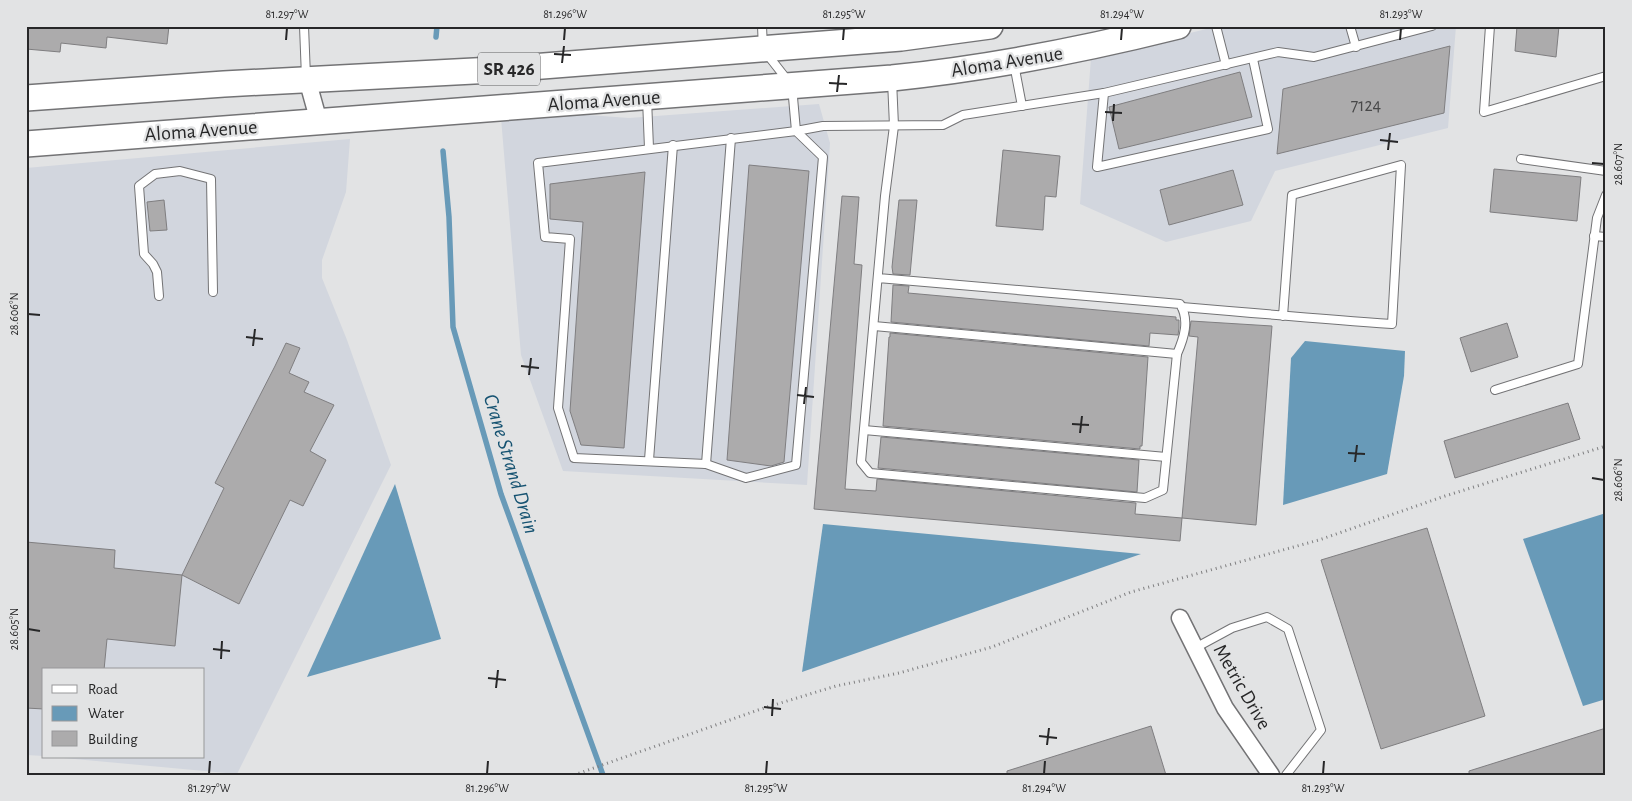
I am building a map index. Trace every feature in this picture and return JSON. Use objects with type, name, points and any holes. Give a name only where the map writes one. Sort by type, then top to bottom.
[{"type":"main road","name":"Aloma Avenue","points":[[26,98],[307,79],[424,75],[763,38],[901,38],[990,26]]},
{"type":"main road","name":"Aloma Avenue","points":[[26,144],[892,78],[1014,62],[1103,45],[1178,26]]},
{"type":"street","points":[[307,79],[319,122]]},
{"type":"street","name":"Metric Drive","points":[[1180,618],[1225,708],[1271,775]]},
{"type":"lane","points":[[304,26],[307,79]]},
{"type":"lane","points":[[1216,26],[1226,65]]},
{"type":"lane","points":[[1350,26],[1356,47]]},
{"type":"lane","points":[[763,38],[792,86],[796,131],[823,157],[796,465],[746,478],[706,464],[574,458],[558,408],[570,239],[545,237],[538,163],[796,131],[823,126],[943,125],[963,115],[1104,93],[1278,52],[1314,57],[1432,26]]},
{"type":"lane","points":[[1490,26],[1484,112],[1606,76]]},
{"type":"lane","points":[[1104,93],[1098,167],[1268,129],[1253,59]]},
{"type":"lane","points":[[1014,62],[1022,106]]},
{"type":"lane","points":[[878,278],[1180,304],[1186,314],[1184,338],[1177,354],[1163,490],[1145,498],[1106,495],[870,473],[862,462],[864,430],[886,186],[894,126],[892,78]]},
{"type":"lane","points":[[647,97],[649,148]]},
{"type":"lane","points":[[706,464],[731,138]]},
{"type":"lane","points":[[649,460],[673,145]]},
{"type":"lane","points":[[1521,159],[1606,171]]},
{"type":"lane","points":[[1182,308],[1283,316],[1392,324],[1401,165],[1292,195],[1283,316]]},
{"type":"lane","points":[[159,296],[157,272],[144,254],[139,186],[154,174],[180,170],[211,178],[213,292]]},
{"type":"lane","points":[[1495,390],[1578,364],[1594,236],[1597,218],[1606,195]]},
{"type":"lane","points":[[1594,236],[1606,237]]},
{"type":"lane","points":[[874,326],[1177,354]]},
{"type":"lane","points":[[864,430],[1166,457]]},
{"type":"lane","points":[[1195,648],[1232,628],[1267,617],[1288,629],[1321,730],[1286,775]]},
{"type":"path","points":[[574,775],[811,693],[899,673],[992,647],[1131,592],[1319,540],[1445,496],[1606,446]]},
{"type":"shaded area","points":[[1218,26],[1456,26],[1448,128],[1275,171],[1251,221],[1166,242],[1080,204],[1091,58]]},
{"type":"shaded area","points":[[819,104],[830,143],[807,485],[563,471],[521,355],[501,118],[575,114],[629,118]]},
{"type":"shaded area","points":[[350,139],[346,192],[322,260],[322,278],[347,340],[391,465],[237,774],[64,758],[205,758],[205,668],[42,668],[42,756],[26,755],[26,168]]},
{"type":"water","points":[[1305,341],[1405,351],[1404,376],[1387,474],[1283,505],[1291,358]]},
{"type":"water","points":[[395,484],[441,639],[307,677]]},
{"type":"water","points":[[1606,513],[1606,699],[1583,706],[1523,539]]},
{"type":"water","points":[[823,524],[1141,554],[802,672]]},
{"type":"building","points":[[26,26],[169,26],[167,44],[107,37],[106,48],[61,43],[60,52],[26,49]]},
{"type":"building","points":[[1517,26],[1559,26],[1556,57],[1515,51]]},
{"type":"building","points":[[1450,46],[1444,113],[1277,154],[1283,89]]},
{"type":"building","points":[[1240,72],[1252,117],[1119,149],[1109,107]]},
{"type":"building","points":[[1003,150],[1060,156],[1056,197],[1045,196],[1043,230],[996,226]]},
{"type":"building","points":[[749,165],[809,171],[784,462],[771,466],[727,460]]},
{"type":"building","points":[[1494,169],[1581,177],[1577,221],[1490,212]]},
{"type":"building","points":[[1233,170],[1243,205],[1169,225],[1160,190]]},
{"type":"building","points":[[645,172],[624,448],[581,445],[570,411],[583,222],[550,219],[550,184]]},
{"type":"building","points":[[842,196],[859,197],[854,264],[862,265],[845,489],[876,491],[877,479],[1136,503],[1135,514],[1182,518],[1180,541],[814,509]]},
{"type":"building","points":[[164,200],[167,230],[150,231],[147,202]]},
{"type":"building","points":[[899,200],[917,200],[910,275],[893,274],[892,267]]},
{"type":"building","points":[[893,285],[909,286],[908,293],[1176,317],[1176,320],[1179,320],[1178,335],[1150,333],[1149,346],[891,322]]},
{"type":"building","points":[[1191,321],[1272,326],[1256,525],[1182,518],[1198,337],[1189,336]]},
{"type":"building","points":[[1507,323],[1518,357],[1471,372],[1460,338]]},
{"type":"building","points":[[890,333],[1148,357],[1142,446],[1140,446],[1140,449],[883,426]]},
{"type":"building","points":[[286,343],[300,348],[289,373],[309,382],[304,392],[334,405],[310,451],[326,460],[303,506],[290,500],[239,604],[182,575],[224,488],[215,483]]},
{"type":"building","points":[[1568,403],[1580,439],[1455,478],[1444,441]]},
{"type":"building","points":[[881,437],[1139,460],[1137,492],[878,468]]},
{"type":"building","points":[[1427,528],[1485,716],[1381,749],[1321,560]]},
{"type":"building","points":[[26,542],[115,550],[114,568],[182,575],[175,646],[107,639],[104,668],[42,668],[42,709],[26,708]]},
{"type":"building","points":[[1151,726],[1166,775],[1007,775],[1007,771]]},
{"type":"building","points":[[1606,728],[1606,775],[1469,775],[1469,771]]},
{"type":"waterway","name":"Crane Strand Drain","points":[[436,37],[437,26]]},
{"type":"waterway","name":"Crane Strand Drain","points":[[443,151],[449,217],[453,327],[501,494],[603,775]]}]
